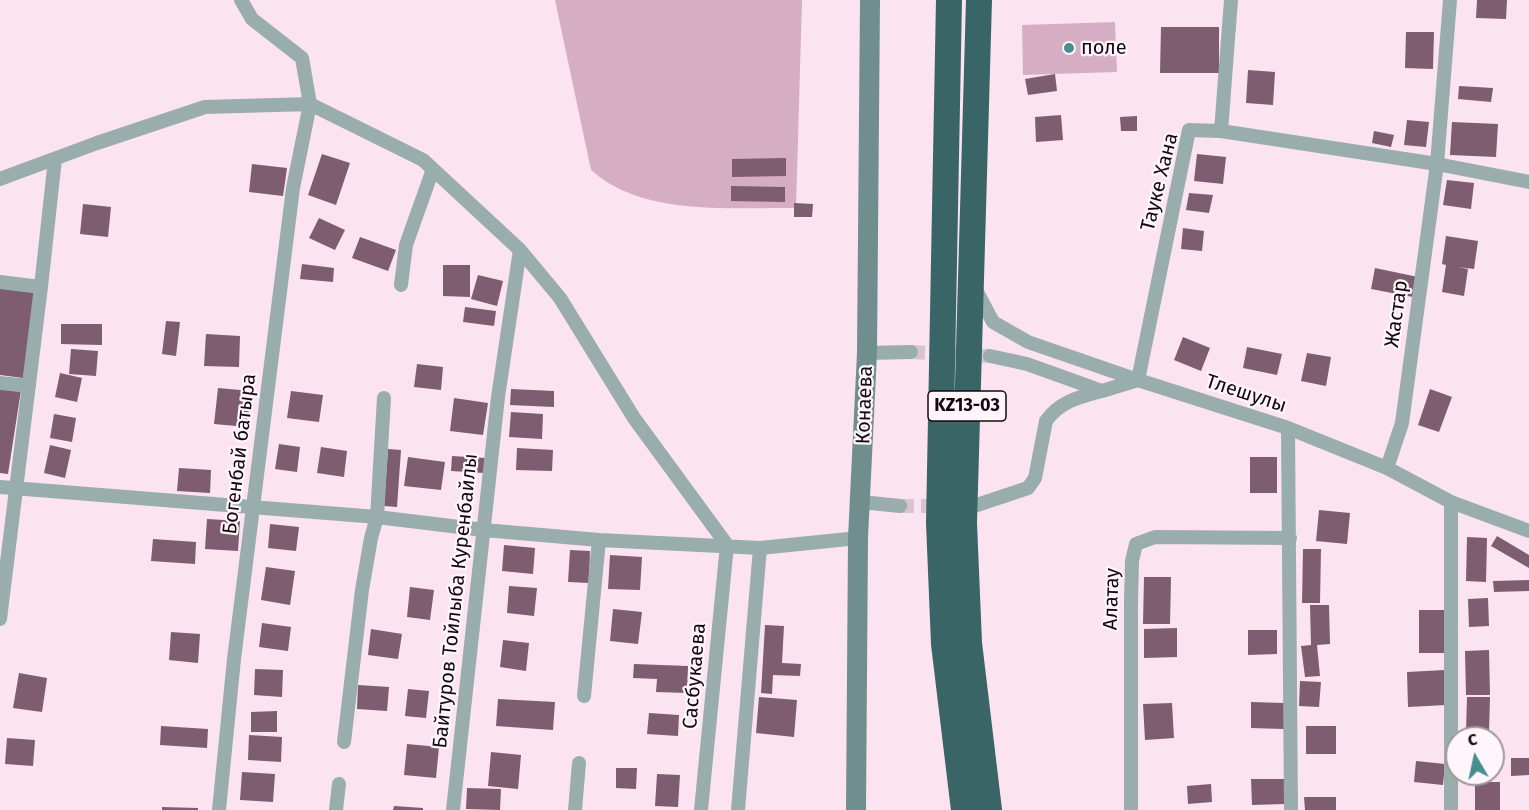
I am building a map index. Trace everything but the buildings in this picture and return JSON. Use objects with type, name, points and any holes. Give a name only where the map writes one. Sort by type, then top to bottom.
[{"type":"highway","name":"KZ13-03","points":[[949,0],[939,523],[944,644],[964,810]]},
{"type":"highway","name":"KZ13-03","points":[[979,0],[964,523],[969,643],[989,810]]},
{"type":"main road","name":"Конаева","points":[[856,810],[858,538],[867,353],[870,0]]},
{"type":"street","points":[[240,0],[252,19],[302,58],[310,104]]},
{"type":"street","points":[[1221,131],[1231,0]]},
{"type":"street","name":"Жастар","points":[[1387,468],[1402,423],[1437,164],[1450,0]]},
{"type":"street","points":[[0,179],[205,107],[310,104],[423,160],[520,250],[560,298],[634,418],[727,545]]},
{"type":"street","name":"Богенбай батыра","points":[[219,810],[229,700],[293,188],[310,104]]},
{"type":"street","name":"Тауке Хана","points":[[1138,380],[1189,130],[1221,131],[1437,164]]},
{"type":"street","points":[[0,619],[55,159]]},
{"type":"street","points":[[1437,164],[1529,182]]},
{"type":"street","points":[[401,285],[406,245],[433,169]]},
{"type":"street","name":"Байтуров Тойлыба Куренбайлы","points":[[453,810],[498,397],[520,250]]},
{"type":"street","name":"Тлешулы","points":[[971,277],[993,322],[1028,342],[1288,428],[1387,468],[1451,502],[1529,531]]},
{"type":"street","points":[[0,282],[41,287]]},
{"type":"street","points":[[867,353],[911,352]]},
{"type":"street","points":[[990,356],[1027,364],[1102,391]]},
{"type":"street","points":[[977,505],[1028,488],[1035,477],[1046,421],[1052,413],[1070,400],[1138,380]]},
{"type":"street","points":[[0,383],[29,386]]},
{"type":"street","points":[[344,742],[362,590],[377,517],[384,398]]},
{"type":"street","points":[[1288,428],[1291,810]]},
{"type":"street","points":[[0,487],[252,509],[377,517],[484,530],[599,540],[760,548],[858,538]]},
{"type":"street","points":[[861,502],[900,506]]},
{"type":"street","points":[[1451,502],[1451,810]]},
{"type":"street","name":"Алатау","points":[[1131,810],[1131,603],[1132,561],[1136,544],[1155,537],[1290,538]]},
{"type":"street","points":[[584,696],[599,540]]},
{"type":"street","name":"Сасбукаева","points":[[701,810],[727,545]]},
{"type":"street","points":[[738,810],[760,548]]},
{"type":"street","points":[[575,810],[579,763]]},
{"type":"street","points":[[336,810],[339,784]]},
{"type":"shaded area","points":[[555,0],[802,0],[796,208],[716,208],[661,202],[636,196],[612,185],[591,170]]},
{"type":"shaded area","name":"поле","points":[[1115,22],[1117,72],[1023,75],[1022,25]]},
{"type":"tunnel","points":[[911,352],[990,356]]},
{"type":"tunnel","points":[[900,506],[945,506]]},
{"type":"place","name":"поле","points":[[1069,48]]}]
